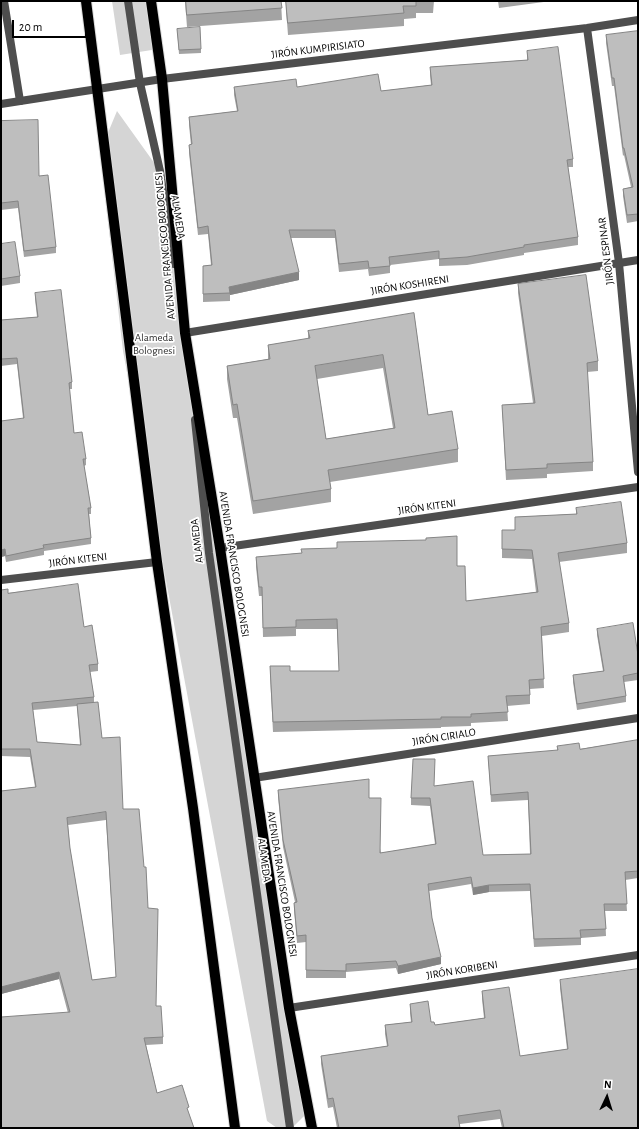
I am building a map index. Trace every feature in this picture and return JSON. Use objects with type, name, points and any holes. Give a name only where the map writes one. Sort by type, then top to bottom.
[{"type":"main road","points":[[86,1],[157,562],[193,808],[235,1128]]},
{"type":"main road","name":"AVENIDA FRANCISCO BOLOGNESI","points":[[151,1],[162,79],[185,333],[220,548],[289,1008],[312,1128]]},
{"type":"street","points":[[4,1],[20,101]]},
{"type":"street","name":"ALAMEDA","points":[[128,1],[140,83],[160,171],[185,333],[209,553],[290,1128]]},
{"type":"street","name":"JIRÓN KUMPIRISIATO","points":[[1,104],[162,79],[587,28],[638,20]]},
{"type":"street","name":"JIRÓN ESPINAR","points":[[587,28],[619,263],[638,472]]},
{"type":"street","name":"JIRÓN KOSHIRENI","points":[[185,333],[638,260]]},
{"type":"street","name":"JIRÓN KITENI","points":[[220,548],[638,487]]},
{"type":"street","name":"JIRÓN KITENI","points":[[1,580],[157,562]]},
{"type":"street","name":"JIRÓN CIRIALO","points":[[254,778],[638,718]]},
{"type":"street","name":"JIRÓN KORIBENI","points":[[289,1008],[638,955]]},
{"type":"green space","points":[[112,1],[151,1],[158,49],[120,55]]},
{"type":"green space","name":"Alameda Bolognesi","points":[[117,111],[160,171],[305,1115],[292,1128],[277,1128],[267,1121],[123,351],[100,152]]},
{"type":"building","points":[[186,1],[281,1],[282,8],[187,15]]},
{"type":"building","points":[[286,1],[416,1],[416,6],[403,6],[404,13],[288,23]]},
{"type":"building","points":[[200,27],[201,49],[179,50],[177,29]]},
{"type":"building","points":[[638,31],[638,214],[627,215],[623,189],[633,187],[623,148],[614,78],[612,78],[606,35]]},
{"type":"building","points":[[558,47],[573,159],[567,160],[578,237],[524,245],[524,247],[467,257],[439,259],[439,251],[389,257],[390,266],[369,268],[368,261],[339,264],[335,230],[289,230],[299,272],[229,287],[230,293],[203,294],[203,266],[212,265],[208,226],[198,228],[189,145],[192,144],[189,117],[238,111],[234,87],[296,79],[297,87],[378,74],[381,91],[432,85],[430,67],[528,60],[527,51]]},
{"type":"building","points":[[38,120],[39,176],[48,175],[56,247],[24,251],[18,201],[1,203],[1,121]]},
{"type":"building","points":[[15,242],[20,276],[1,279],[1,244]]},
{"type":"building","points":[[586,275],[598,361],[587,363],[593,462],[547,464],[547,468],[506,470],[502,405],[535,403],[518,284]]},
{"type":"building","points":[[61,290],[72,382],[69,383],[74,433],[82,432],[86,459],[83,459],[91,508],[88,508],[91,538],[43,545],[44,548],[6,556],[5,549],[1,550],[1,421],[24,418],[17,358],[1,359],[1,320],[38,317],[35,293]]},
{"type":"building","points":[[414,313],[428,415],[452,411],[458,449],[328,470],[331,489],[253,501],[237,404],[233,405],[227,366],[270,359],[268,345],[310,338],[308,331]],"holes":[[[383,355],[395,428],[326,439],[315,366]]]},
{"type":"building","points":[[621,502],[627,543],[558,553],[569,623],[541,627],[544,679],[529,680],[530,695],[506,696],[508,712],[471,714],[471,717],[441,717],[441,719],[273,722],[270,666],[290,666],[290,671],[339,671],[337,619],[296,620],[296,627],[263,628],[262,587],[259,587],[256,557],[302,553],[301,549],[337,548],[337,542],[426,540],[426,538],[457,536],[457,566],[465,566],[466,601],[538,592],[532,550],[502,549],[502,530],[515,530],[515,517],[577,514],[576,508]]},
{"type":"building","points":[[78,584],[84,627],[92,625],[98,664],[89,665],[94,697],[32,703],[37,742],[81,745],[77,704],[98,702],[102,738],[120,737],[123,809],[139,809],[144,867],[146,867],[148,908],[158,909],[156,1006],[161,1006],[163,1037],[144,1038],[157,1093],[182,1085],[189,1107],[187,1108],[194,1128],[1,1128],[1,1017],[70,1012],[59,972],[1,987],[1,791],[36,787],[30,749],[1,749],[1,590],[8,589],[8,593]],"holes":[[[106,812],[116,977],[92,980],[70,848],[67,818]]]},
{"type":"building","points":[[633,623],[638,655],[638,673],[623,676],[626,696],[577,704],[573,675],[604,671],[597,629]]},
{"type":"building","points":[[638,740],[638,871],[625,872],[627,904],[604,904],[606,929],[580,930],[581,938],[534,939],[530,884],[489,885],[473,888],[471,877],[428,884],[432,918],[441,957],[398,966],[396,961],[346,964],[346,971],[306,970],[306,935],[297,936],[294,903],[297,902],[283,840],[278,790],[369,779],[369,798],[381,798],[380,853],[436,844],[430,798],[411,798],[413,759],[435,759],[434,786],[473,781],[483,855],[531,854],[528,792],[491,795],[488,756],[558,750],[557,746],[579,743],[580,749]]},
{"type":"building","points":[[638,969],[638,1128],[504,1128],[500,1110],[458,1116],[460,1128],[339,1128],[333,1098],[328,1099],[321,1056],[388,1046],[385,1025],[412,1022],[410,1004],[428,1001],[431,1022],[434,1022],[435,1025],[485,1018],[482,991],[509,987],[520,1056],[568,1049],[560,980]]}]
